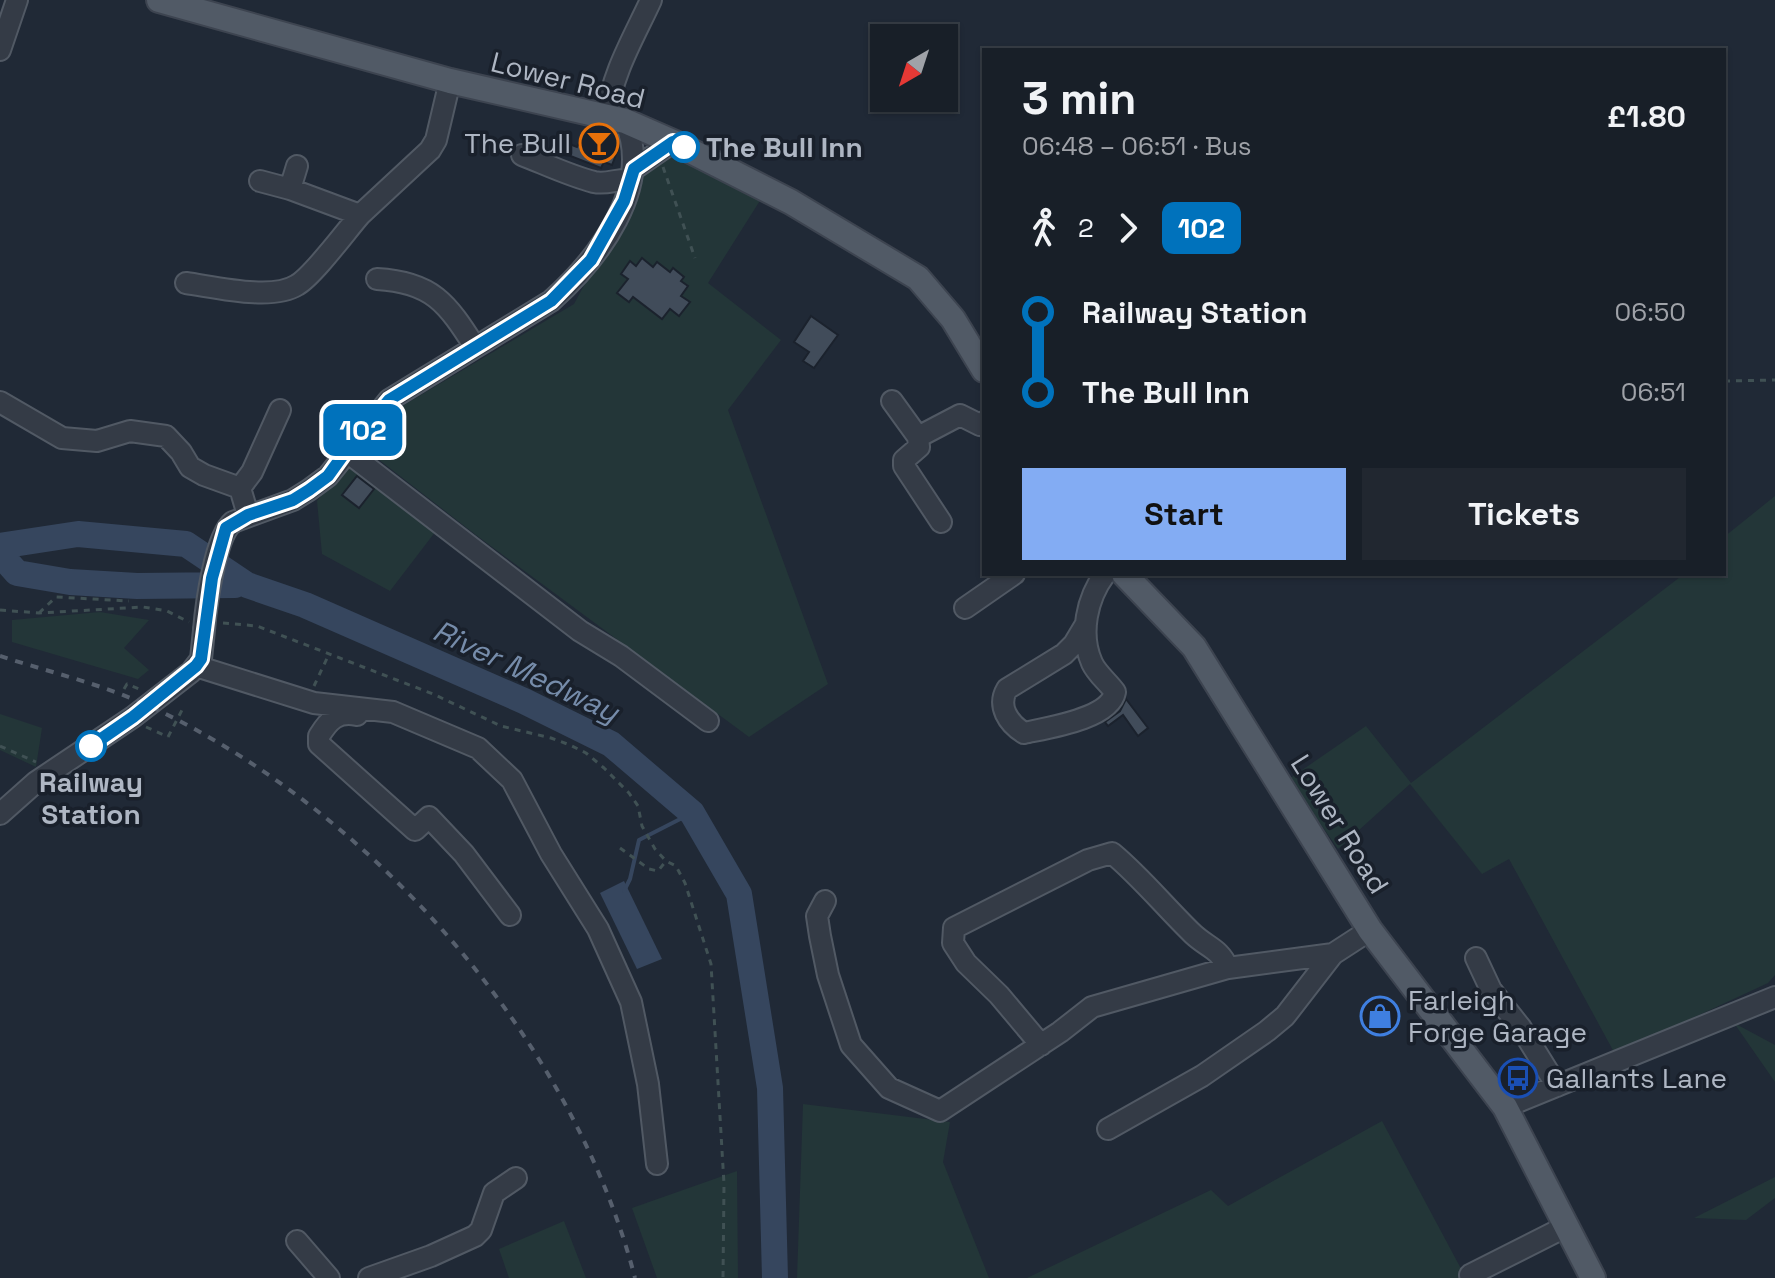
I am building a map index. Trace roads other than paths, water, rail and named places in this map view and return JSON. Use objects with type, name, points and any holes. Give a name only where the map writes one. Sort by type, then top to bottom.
[{"type":"main road","name":"Lower Road","points":[[159,0],[450,81],[616,118],[666,147],[791,202],[918,278],[953,319],[982,367]]},
{"type":"main road","name":"Lower Road","points":[[1126,576],[1194,647],[1370,930],[1505,1107],[1593,1278]]},
{"type":"street","points":[[0,50],[17,0]]},
{"type":"street","points":[[0,814],[55,770],[133,717],[196,666],[201,659],[212,578],[226,528],[241,519],[293,500],[309,490],[328,476],[389,400],[551,301],[591,260],[616,218],[632,175],[633,139],[616,118],[608,99],[651,0]]},
{"type":"street","points":[[186,283],[248,291],[276,291],[297,286],[360,215],[430,150],[436,140],[450,81]]},
{"type":"street","points":[[522,155],[593,182],[607,184],[632,175],[666,147]]},
{"type":"street","points":[[290,189],[297,166]]},
{"type":"street","points":[[260,181],[360,215]]},
{"type":"street","points":[[393,275],[435,294],[454,315],[475,347]]},
{"type":"street","points":[[892,401],[918,437],[919,447],[904,460],[904,466],[941,522]]},
{"type":"street","points":[[0,402],[62,438],[97,441],[130,431],[166,436],[190,467],[240,488]]},
{"type":"street","points":[[241,519],[240,488],[252,472],[280,410]]},
{"type":"street","points":[[918,437],[960,415],[982,424]]},
{"type":"street","points":[[346,451],[580,631],[621,656],[708,721]]},
{"type":"street","points":[[965,608],[1011,576]]},
{"type":"street","points":[[1086,624],[1092,663],[1115,692],[1114,698],[1108,706],[1084,719],[1024,733],[1014,727],[1003,709],[1002,698],[1007,689],[1064,654],[1074,644],[1086,624],[1093,593],[1104,576]]},
{"type":"street","points":[[196,666],[308,701],[393,712],[478,748],[512,780],[551,854],[598,929],[631,1002],[648,1084],[657,1164]]},
{"type":"street","points":[[393,712],[389,724],[345,713],[335,716],[319,736],[319,744],[415,830],[429,817],[464,854],[510,915]]},
{"type":"street","points":[[1041,1045],[999,995],[966,963],[953,943],[954,928],[1088,860],[1112,853],[1196,937],[1221,953],[1228,968]]},
{"type":"street","points":[[825,901],[817,916],[820,936],[828,975],[851,1045],[889,1088],[940,1111],[1041,1045],[1092,1007],[1228,968],[1333,954]]},
{"type":"street","points":[[1108,1129],[1202,1076],[1267,1031],[1285,1016],[1333,954],[1370,930]]},
{"type":"street","points":[[1476,958],[1491,990],[1521,1028],[1557,1086]]},
{"type":"street","points":[[1505,1107],[1774,999]]},
{"type":"street","points":[[369,1278],[475,1236],[481,1230],[494,1193],[516,1178]]},
{"type":"street","points":[[1472,1278],[1470,1275],[1567,1226]]},
{"type":"street","points":[[297,1241],[329,1278]]},
{"type":"water","points":[[624,881],[662,959],[637,969],[600,893]]},
{"type":"waterway","name":"River Medway","points":[[0,546],[78,534],[186,544],[247,585],[305,605],[524,701],[611,744],[692,813],[739,894],[770,1088],[775,1278]]},
{"type":"waterway","name":"River Medway","points":[[0,554],[17,573],[70,582],[137,586],[235,585]]},
{"type":"waterway","points":[[624,891],[639,840],[692,813]]},
{"type":"railway","points":[[0,656],[131,698],[231,750],[310,805],[384,869],[452,941],[513,1019],[564,1102],[605,1189],[635,1278]]},
{"type":"place","name":"The Bull","points":[[599,143]]},
{"type":"place","name":"The Bull Inn","points":[[684,147]]},
{"type":"place","name":"Railway Station","points":[[91,746]]},
{"type":"place","name":"Farleigh Forge Garage","points":[[1380,1016]]},
{"type":"place","name":"Gallants Lane","points":[[1518,1078]]}]
